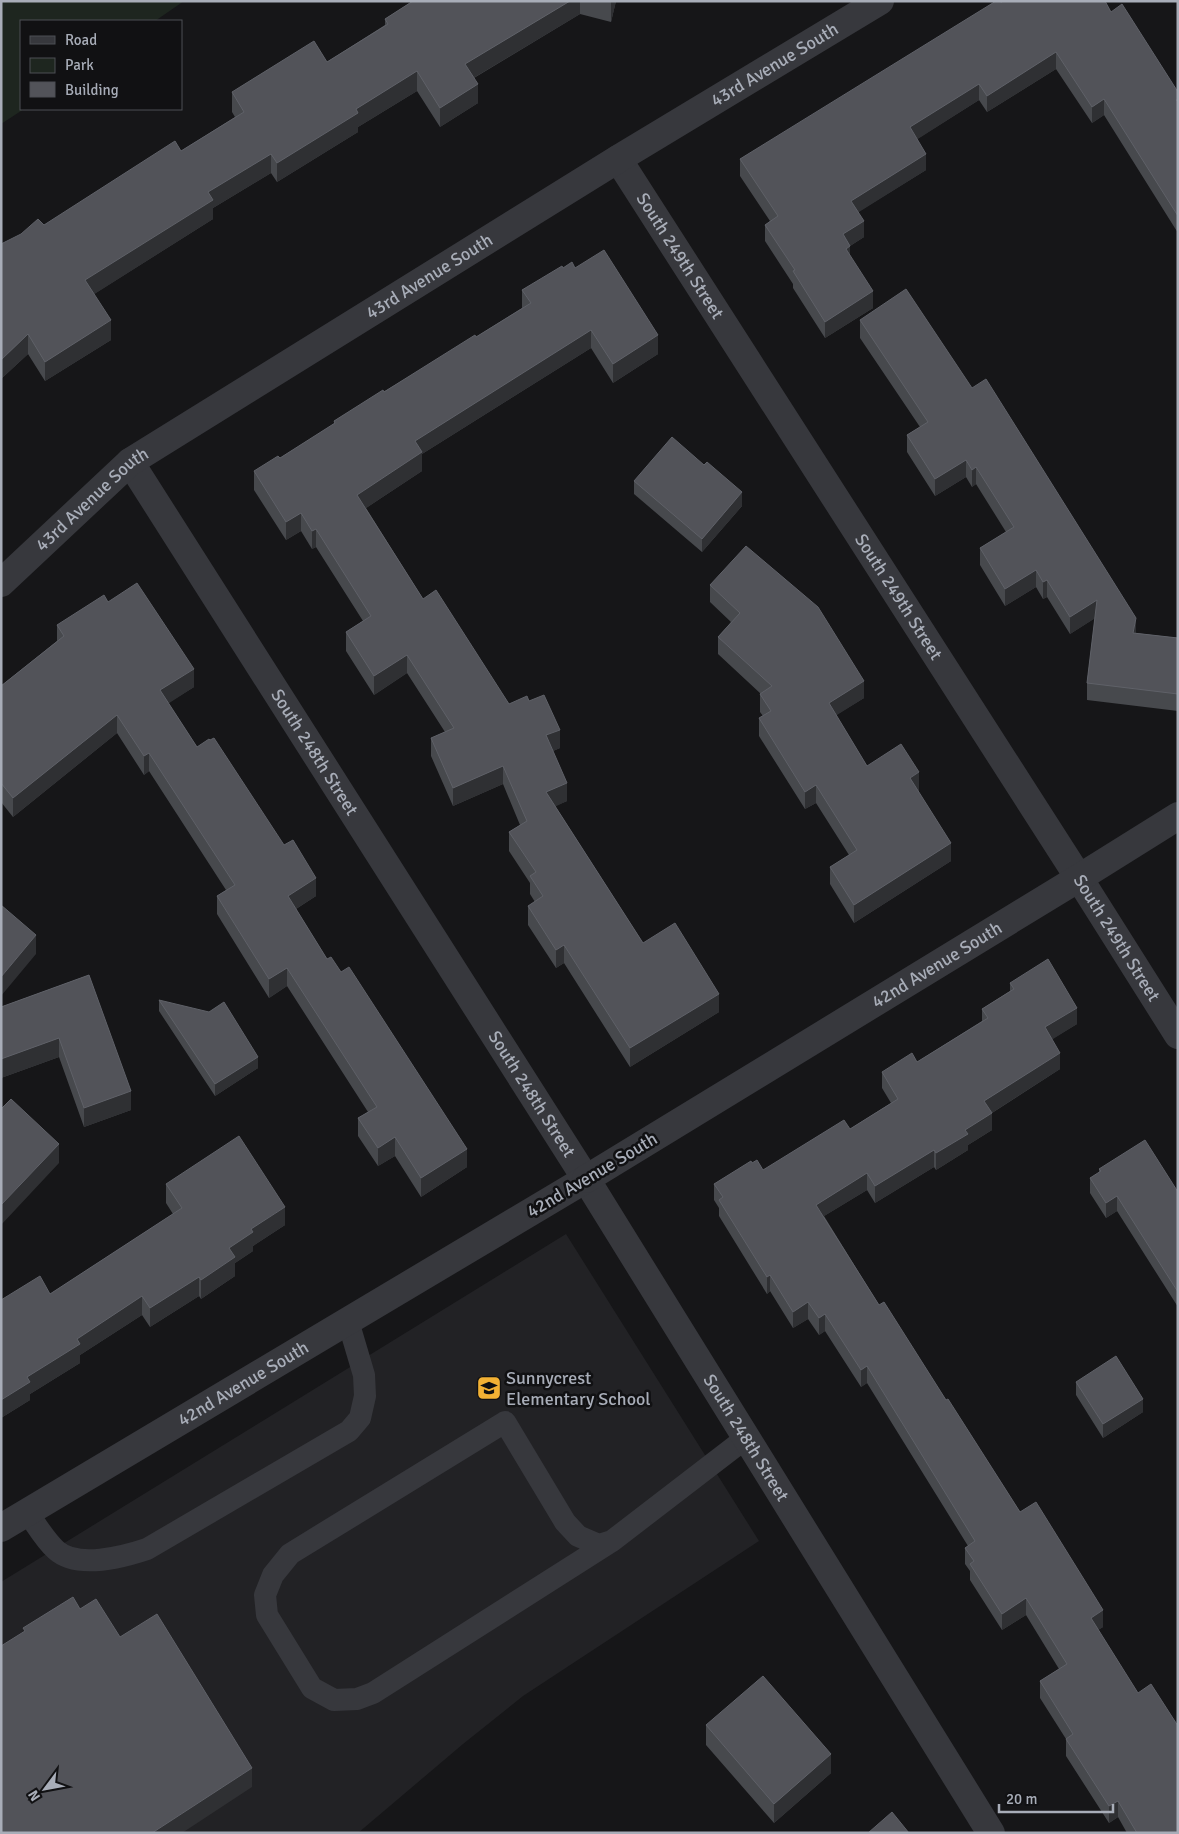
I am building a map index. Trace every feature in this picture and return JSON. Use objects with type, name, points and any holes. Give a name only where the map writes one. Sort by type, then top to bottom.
[{"type":"street","name":"43rd Avenue South","points":[[1,583],[130,462],[618,160],[880,1]]},
{"type":"street","name":"South 249th Street","points":[[618,160],[1178,1035]]},
{"type":"street","name":"South 248th Street","points":[[130,462],[586,1179],[991,1833]]},
{"type":"street","name":"42nd Avenue South","points":[[1,1528],[586,1179],[1178,816]]},
{"type":"lane","points":[[26,1512],[56,1550],[68,1557],[95,1560],[120,1558],[147,1549],[349,1431],[360,1418],[365,1396],[364,1376],[348,1321]]},
{"type":"lane","points":[[612,1541],[598,1545],[578,1536],[566,1522],[505,1422],[290,1554],[274,1576],[265,1595],[267,1615],[312,1688],[334,1700],[357,1699],[373,1693],[612,1541],[746,1438]]},
{"type":"shaded area","name":"Sunnycrest Elementary School","points":[[566,1234],[759,1541],[523,1696],[358,1833],[1,1833],[1,1582]]},
{"type":"green space","points":[[1,1],[184,1],[156,20],[20,20],[20,110],[22,110],[1,124]]},
{"type":"building","points":[[413,1],[570,1],[465,64],[478,84],[440,108],[417,71],[356,109],[358,113],[277,163],[271,154],[208,192],[213,200],[85,280],[111,320],[45,362],[28,334],[1,360],[1,244],[21,234],[38,219],[44,225],[175,141],[181,151],[244,112],[232,92],[314,41],[327,62],[388,24],[385,19]]},
{"type":"building","points":[[996,1],[1001,3],[1003,1],[1105,1],[1111,12],[1122,4],[1178,92],[1178,99],[1176,100],[1178,102],[1178,216],[1104,99],[1092,107],[1056,52],[987,96],[979,84],[910,127],[926,154],[851,201],[864,221],[843,234],[850,246],[846,249],[873,291],[825,322],[793,271],[795,270],[765,225],[778,216],[740,159]]},
{"type":"building","points":[[604,250],[658,335],[613,364],[591,330],[415,441],[422,452],[357,495],[423,599],[436,590],[509,704],[527,696],[529,701],[544,695],[560,730],[546,735],[567,783],[546,792],[643,943],[675,923],[719,994],[630,1048],[564,945],[556,950],[528,906],[543,896],[530,876],[536,872],[509,832],[527,821],[503,766],[453,788],[431,738],[454,728],[407,655],[374,676],[346,632],[371,616],[316,529],[312,531],[301,513],[286,522],[254,471],[278,456],[280,458],[383,390],[384,392],[475,335],[476,337],[531,303],[522,290],[562,266],[563,268],[572,262],[575,268]]},
{"type":"building","points":[[906,289],[972,388],[986,379],[1136,618],[1133,633],[1178,638],[1178,694],[1087,683],[1097,600],[1070,617],[1047,580],[1043,582],[1036,570],[1005,589],[980,548],[1014,527],[976,467],[972,470],[966,460],[935,479],[907,435],[928,422],[860,320]]},
{"type":"building","points":[[672,437],[704,465],[707,462],[742,492],[702,539],[634,481]]},
{"type":"building","points":[[746,546],[818,607],[864,681],[829,703],[867,766],[901,744],[919,772],[910,778],[951,843],[854,905],[830,867],[857,850],[816,785],[805,792],[759,718],[771,711],[760,694],[772,686],[718,637],[740,613],[710,585]]},
{"type":"building","points":[[137,583],[194,669],[160,690],[197,747],[214,738],[284,845],[293,840],[316,878],[288,896],[327,959],[331,957],[341,972],[349,967],[467,1149],[421,1178],[395,1137],[378,1148],[358,1118],[377,1107],[287,968],[269,979],[217,896],[235,885],[149,753],[144,756],[117,715],[13,798],[1,783],[1,686],[64,636],[57,625],[104,595],[108,602]]},
{"type":"building","points":[[1,905],[36,935],[1,977]]},
{"type":"building","points":[[1048,959],[1077,1008],[1045,1027],[1060,1053],[984,1101],[992,1113],[965,1130],[968,1134],[936,1153],[934,1150],[875,1186],[867,1173],[816,1205],[879,1305],[884,1302],[1020,1512],[1036,1502],[1103,1610],[1091,1618],[1138,1693],[1151,1684],[1178,1726],[1178,1833],[1137,1833],[1118,1801],[1109,1806],[1066,1739],[1073,1734],[1040,1681],[1067,1664],[1026,1598],[1002,1614],[970,1564],[974,1561],[965,1548],[975,1541],[867,1366],[861,1370],[825,1314],[819,1318],[808,1302],[793,1312],[770,1275],[767,1277],[719,1200],[723,1197],[714,1184],[751,1161],[752,1163],[757,1160],[763,1170],[844,1120],[850,1129],[898,1099],[882,1072],[912,1053],[917,1062],[988,1018],[982,1009],[1014,989],[1010,983]]},
{"type":"building","points":[[89,975],[131,1091],[84,1108],[59,1038],[1,1059],[1,1007]]},
{"type":"building","points":[[159,1000],[209,1012],[224,1002],[258,1057],[215,1084]]},
{"type":"building","points":[[11,1099],[59,1144],[1,1205],[1,1109]]},
{"type":"building","points":[[239,1136],[285,1207],[251,1229],[253,1232],[229,1248],[235,1257],[201,1280],[199,1277],[150,1308],[142,1296],[77,1339],[80,1344],[27,1377],[30,1382],[1,1400],[1,1300],[40,1276],[50,1294],[182,1208],[166,1184]]},
{"type":"building","points":[[1145,1140],[1178,1192],[1178,1292],[1117,1196],[1106,1203],[1090,1178],[1101,1171],[1099,1169]]},
{"type":"building","points":[[1116,1356],[1143,1399],[1103,1424],[1076,1382]]},
{"type":"building","points":[[73,1597],[80,1609],[96,1599],[120,1637],[157,1614],[252,1768],[152,1833],[1,1833],[1,1646],[25,1631],[23,1628]]},
{"type":"building","points":[[763,1676],[831,1754],[774,1804],[706,1725]]},
{"type":"building","points":[[892,1812],[909,1833],[868,1833]]},
{"type":"place","name":"Sunnycrest Elementary School","points":[[489,1388]]}]
